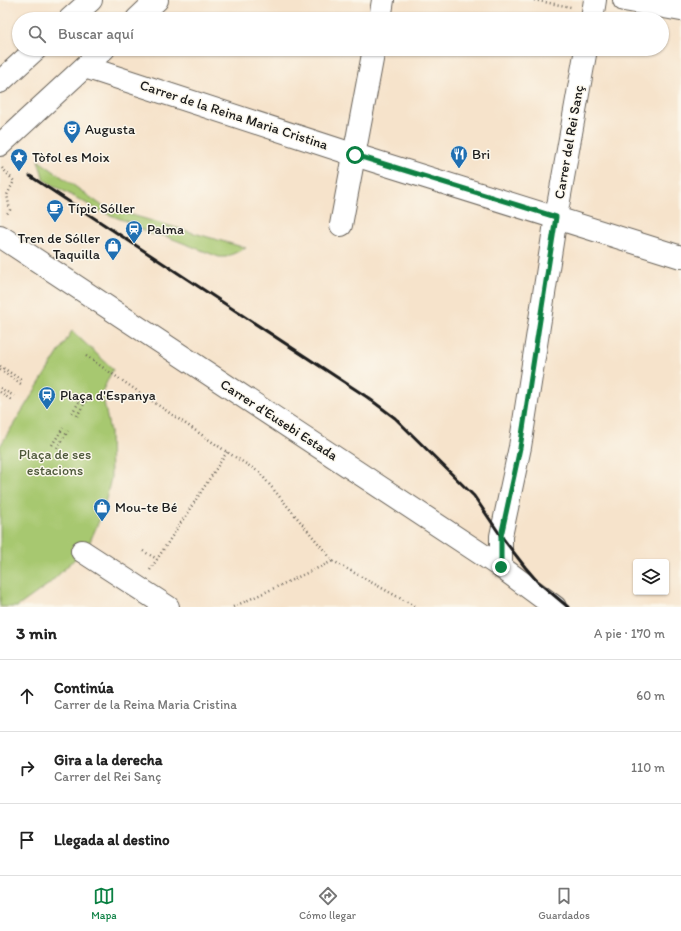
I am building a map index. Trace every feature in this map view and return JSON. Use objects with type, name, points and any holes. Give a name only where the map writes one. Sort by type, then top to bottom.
[{"type":"street","points":[[78,12],[91,0]]},
{"type":"street","points":[[144,12],[157,0]]},
{"type":"street","points":[[381,12],[383,0]]},
{"type":"street","points":[[593,12],[595,0]]},
{"type":"street","points":[[624,0],[681,10]]},
{"type":"street","points":[[0,82],[28,56]]},
{"type":"street","points":[[0,145],[97,56]]},
{"type":"street","points":[[341,225],[373,56]]},
{"type":"street","name":"Carrer del Rei Sanç","points":[[501,567],[501,536],[520,448],[556,217],[585,56]]},
{"type":"street","name":"Carrer de la Reina Maria Cristina","points":[[85,67],[355,155],[681,257]]},
{"type":"street","name":"Carrer d'Eusebi Estada","points":[[3,226],[501,567],[556,607]]},
{"type":"street","points":[[82,551],[168,607]]},
{"type":"path","points":[[0,166],[14,181],[7,195],[10,210],[3,226]]},
{"type":"path","points":[[86,356],[227,452],[259,472],[333,561],[416,607]]},
{"type":"path","points":[[0,366],[24,381]]},
{"type":"path","points":[[0,370],[21,384]]},
{"type":"path","points":[[0,388],[14,396]]},
{"type":"path","points":[[0,392],[12,400]]},
{"type":"path","points":[[72,413],[83,396]]},
{"type":"path","points":[[76,416],[87,399]]},
{"type":"path","points":[[52,445],[63,428]]},
{"type":"path","points":[[57,448],[68,431]]},
{"type":"path","points":[[138,588],[227,452]]},
{"type":"path","points":[[143,551],[157,560]]},
{"type":"path","points":[[233,607],[333,561]]},
{"type":"green space","points":[[38,160],[104,207],[246,248],[226,257],[219,257],[165,236],[150,234],[133,224],[100,211],[44,180]]},
{"type":"green space","name":"Plaça de ses estacions","points":[[72,331],[113,369],[102,392],[110,432],[111,478],[103,512],[88,546],[49,584],[17,607],[0,607],[0,446]]},
{"type":"railway","points":[[30,176],[367,397],[395,418],[474,496],[501,536],[525,567],[537,581],[568,607]]},
{"type":"place","name":"Augusta","points":[[72,144]]},
{"type":"place","name":"Bri","points":[[459,169]]},
{"type":"place","name":"Tòfol es Moix","points":[[19,172]]},
{"type":"place","name":"Típic Sóller","points":[[55,223]]},
{"type":"place","name":"Palma","points":[[134,244]]},
{"type":"place","name":"Tren de Sóller Taquilla","points":[[113,261]]},
{"type":"place","name":"Plaça d'Espanya","points":[[47,410]]},
{"type":"place","name":"Mou-te Bé","points":[[102,522]]},
{"type":"route","points":[[355,155],[556,217],[520,448],[501,536],[501,567]]}]
